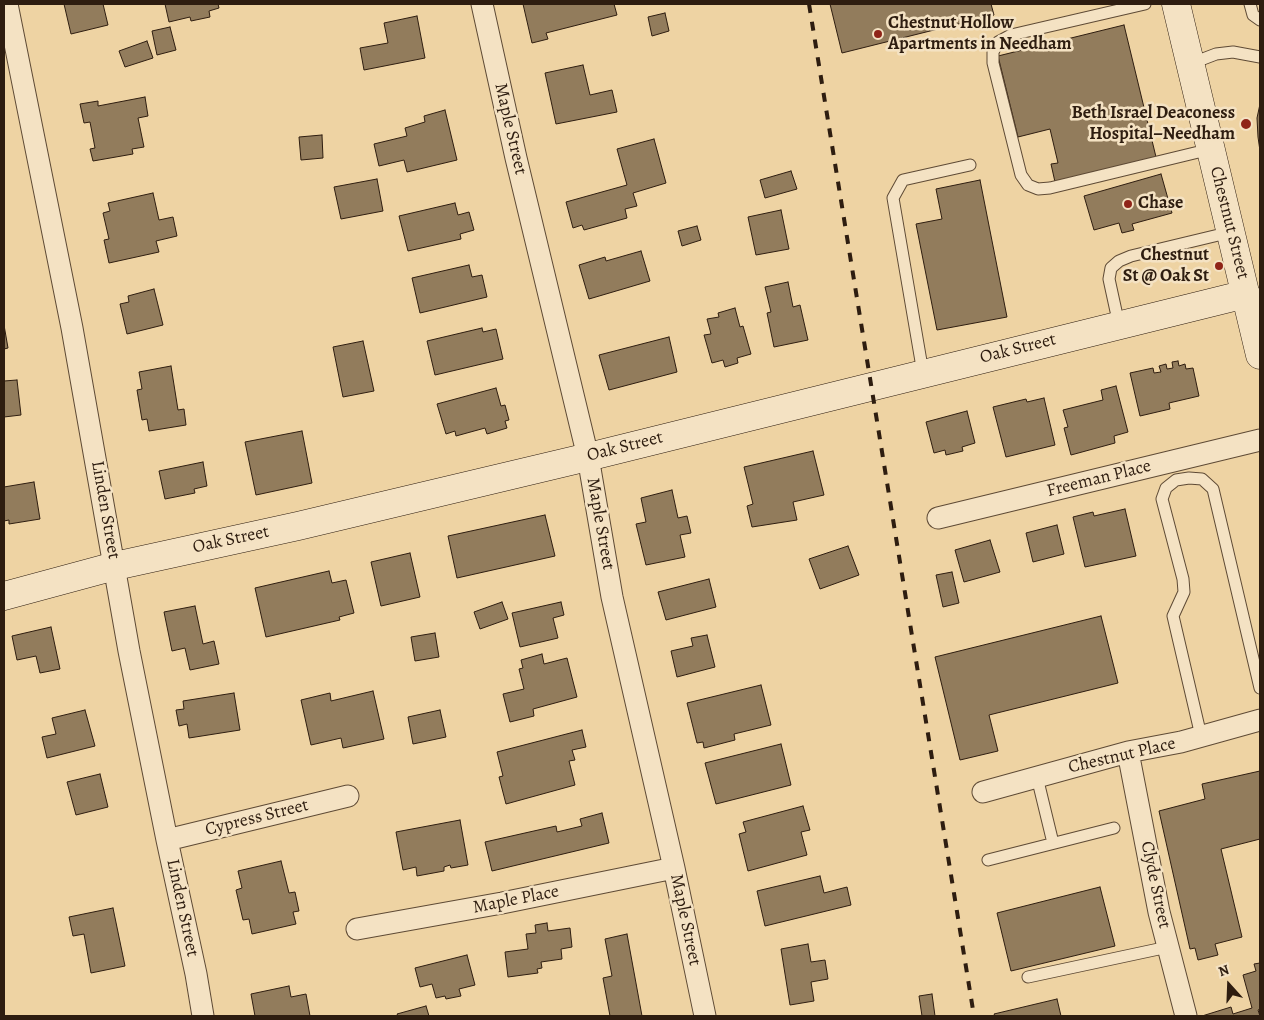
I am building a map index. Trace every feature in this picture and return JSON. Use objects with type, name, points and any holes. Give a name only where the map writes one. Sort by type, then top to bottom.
[{"type":"street","name":"Linden Street","points":[[7,4],[72,328],[129,651],[203,1016]]},
{"type":"street","name":"Maple Street","points":[[482,4],[516,158],[588,457],[612,597],[674,868],[705,1016]]},
{"type":"street","name":"Chestnut Street","points":[[1176,4],[1231,232],[1247,286],[1260,355]]},
{"type":"street","name":"Oak Street","points":[[4,596],[115,566],[298,526],[588,457],[1119,325],[1247,286]]},
{"type":"street","name":"Freeman Place","points":[[938,518],[1260,440]]},
{"type":"street","name":"Chestnut Place","points":[[983,792],[1128,752],[1201,736],[1260,720]]},
{"type":"street","name":"Clyde Street","points":[[1128,752],[1160,912],[1186,1016]]},
{"type":"street","name":"Cypress Street","points":[[167,840],[348,796]]},
{"type":"street","name":"Maple Place","points":[[357,928],[502,903],[674,868]]},
{"type":"lane","points":[[1145,4],[1011,35],[998,42],[993,52],[993,63],[1021,176],[1033,187],[1038,189],[1050,188],[1211,149]]},
{"type":"lane","points":[[1250,4],[1253,15],[1260,20]]},
{"type":"lane","points":[[1190,64],[1216,54],[1233,52],[1260,57]]},
{"type":"lane","points":[[923,373],[893,198],[904,180],[970,165]]},
{"type":"lane","points":[[1119,325],[1109,279],[1111,268],[1119,260],[1231,232]]},
{"type":"lane","points":[[1201,736],[1173,616],[1184,592],[1184,579],[1162,499],[1166,488],[1176,480],[1189,478],[1202,480],[1213,489],[1260,688]]},
{"type":"lane","points":[[1037,777],[1053,843]]},
{"type":"lane","points":[[988,860],[1114,828]]},
{"type":"lane","points":[[1028,977],[1168,947]]},
{"type":"building","points":[[64,4],[103,4],[108,25],[71,34]]},
{"type":"building","points":[[165,4],[218,4],[219,8],[209,11],[210,17],[191,21],[190,17],[169,22]]},
{"type":"building","points":[[523,4],[614,4],[617,15],[546,33],[548,39],[532,43]]},
{"type":"building","name":"Chestnut Hollow Apartments in Needham","points":[[830,4],[991,4],[994,15],[842,53]]},
{"type":"building","points":[[665,13],[669,31],[652,36],[648,17]]},
{"type":"building","points":[[417,16],[425,58],[364,70],[360,48],[388,43],[384,23]]},
{"type":"building","points":[[1124,25],[1156,157],[1055,182],[1051,164],[1058,163],[1050,129],[1018,137],[998,56]]},
{"type":"building","points":[[170,27],[176,50],[157,55],[152,31]]},
{"type":"building","points":[[147,41],[153,58],[125,67],[119,51]]},
{"type":"building","points":[[583,65],[590,95],[612,90],[617,112],[556,124],[545,73]]},
{"type":"building","points":[[145,97],[148,116],[138,118],[144,147],[132,149],[133,154],[93,161],[90,149],[95,148],[90,122],[84,123],[80,104],[98,101],[98,106]]},
{"type":"building","points":[[1260,104],[1260,151],[1257,118]]},
{"type":"building","points":[[445,110],[457,160],[407,172],[404,160],[379,166],[374,144],[407,136],[405,128],[425,122],[424,116]]},
{"type":"building","points":[[322,135],[323,158],[301,160],[299,137]]},
{"type":"building","points":[[654,139],[666,183],[633,193],[637,206],[625,209],[627,218],[584,230],[582,225],[573,228],[566,202],[627,185],[617,149]]},
{"type":"building","points":[[791,171],[797,189],[765,198],[760,180]]},
{"type":"building","name":"Chase","points":[[1161,174],[1172,213],[1132,224],[1134,230],[1122,233],[1119,223],[1094,230],[1084,196]]},
{"type":"building","points":[[377,179],[383,211],[341,219],[334,187]]},
{"type":"building","points":[[980,180],[1007,317],[937,330],[916,224],[942,219],[936,189]]},
{"type":"building","points":[[153,193],[159,220],[173,217],[177,236],[156,241],[159,252],[109,263],[104,240],[109,239],[103,213],[110,211],[108,203]]},
{"type":"building","points":[[455,203],[458,215],[469,212],[474,230],[460,234],[461,239],[408,251],[399,216]]},
{"type":"building","points":[[781,210],[789,249],[756,255],[748,217]]},
{"type":"building","points":[[697,226],[701,240],[682,246],[678,231]]},
{"type":"building","points":[[641,251],[650,281],[589,299],[579,265],[605,257],[606,261]]},
{"type":"building","points":[[469,265],[472,277],[482,275],[487,297],[420,313],[412,278]]},
{"type":"building","points":[[788,282],[793,307],[800,305],[808,340],[774,347],[767,313],[771,312],[765,287]]},
{"type":"building","points":[[154,289],[163,325],[127,334],[120,304],[129,302],[128,296]]},
{"type":"building","points":[[735,308],[740,327],[743,326],[751,354],[737,358],[738,363],[725,367],[723,360],[712,363],[704,335],[711,334],[707,319],[719,317],[718,313]]},
{"type":"building","points":[[4,325],[8,348],[4,349]]},
{"type":"building","points":[[482,328],[483,332],[496,329],[503,359],[435,375],[427,341]]},
{"type":"building","points":[[669,337],[677,372],[609,390],[599,355]]},
{"type":"building","points":[[363,341],[374,391],[343,397],[333,347]]},
{"type":"building","points":[[1178,361],[1179,366],[1185,364],[1186,369],[1193,368],[1199,396],[1169,403],[1170,409],[1140,416],[1130,373],[1153,368],[1154,373],[1161,372],[1159,366],[1166,364],[1167,369],[1173,368],[1172,362]]},
{"type":"building","points":[[171,366],[178,410],[184,409],[186,425],[149,431],[147,419],[142,420],[137,390],[142,389],[139,372]]},
{"type":"building","points":[[17,380],[21,415],[4,417],[4,381]]},
{"type":"building","points":[[1116,386],[1128,432],[1114,436],[1115,443],[1071,455],[1064,428],[1068,427],[1063,410],[1103,400],[1101,390]]},
{"type":"building","points":[[496,388],[501,406],[505,405],[509,420],[505,421],[507,428],[487,434],[485,428],[456,436],[455,431],[446,434],[437,404]]},
{"type":"building","points":[[1044,398],[1055,445],[1006,457],[993,407],[1026,399],[1027,402]]},
{"type":"building","points":[[967,411],[975,443],[962,447],[963,451],[946,455],[945,450],[934,453],[926,422]]},
{"type":"building","points":[[302,431],[312,483],[256,495],[245,442]]},
{"type":"building","points":[[813,451],[824,495],[793,502],[797,520],[752,527],[747,506],[753,504],[744,467]]},
{"type":"building","points":[[203,462],[207,486],[194,489],[195,493],[165,499],[159,471]]},
{"type":"building","points":[[34,482],[40,519],[9,524],[9,520],[4,521],[4,487]]},
{"type":"building","points":[[672,490],[678,518],[687,516],[691,533],[680,535],[685,557],[646,565],[636,524],[646,522],[641,498]]},
{"type":"building","points":[[1125,509],[1136,556],[1085,567],[1073,517],[1093,512],[1094,516]]},
{"type":"building","points":[[545,515],[555,556],[457,578],[448,536]]},
{"type":"building","points":[[1057,525],[1064,554],[1033,562],[1026,533]]},
{"type":"building","points":[[990,540],[1000,572],[964,582],[955,550]]},
{"type":"building","points":[[848,546],[859,575],[820,589],[809,559]]},
{"type":"building","points":[[410,553],[420,597],[381,606],[371,562]]},
{"type":"building","points":[[329,571],[332,583],[346,580],[354,613],[339,617],[340,620],[266,637],[255,588]]},
{"type":"building","points":[[952,572],[959,603],[943,607],[936,575]]},
{"type":"building","points":[[709,579],[716,607],[666,620],[658,592]]},
{"type":"building","points":[[502,602],[508,619],[480,629],[474,612]]},
{"type":"building","points":[[561,602],[564,615],[553,618],[558,638],[520,647],[512,613]]},
{"type":"building","points":[[195,606],[203,644],[214,641],[219,664],[190,670],[185,648],[172,651],[164,612]]},
{"type":"building","points":[[1101,616],[1118,683],[989,715],[998,751],[960,760],[935,657]]},
{"type":"building","points":[[51,627],[60,669],[40,673],[36,656],[17,660],[12,636]]},
{"type":"building","points":[[435,633],[439,657],[415,661],[411,637]]},
{"type":"building","points":[[707,635],[715,667],[677,677],[671,651],[693,646],[691,638]]},
{"type":"building","points":[[542,654],[544,664],[567,658],[577,697],[533,709],[534,716],[510,722],[503,694],[524,689],[519,669],[523,668],[521,660]]},
{"type":"building","points":[[761,685],[771,725],[734,734],[735,740],[704,748],[703,742],[697,743],[687,703]]},
{"type":"building","points":[[373,691],[384,739],[343,748],[341,738],[311,745],[301,700],[330,693],[331,701]]},
{"type":"building","points":[[234,693],[240,730],[189,738],[187,724],[179,726],[176,710],[184,709],[183,701]]},
{"type":"building","points":[[85,710],[95,746],[47,758],[42,737],[56,734],[52,718]]},
{"type":"building","points":[[440,710],[446,737],[413,744],[408,717]]},
{"type":"building","points":[[582,730],[586,747],[572,750],[575,760],[569,761],[575,785],[506,804],[499,777],[503,776],[497,752]]},
{"type":"building","points":[[781,744],[791,785],[716,804],[705,763]]},
{"type":"building","points":[[1260,771],[1260,839],[1221,849],[1242,937],[1215,944],[1218,955],[1198,960],[1195,948],[1190,949],[1159,811],[1205,799],[1202,784]]},
{"type":"building","points":[[100,774],[108,807],[76,815],[67,782]]},
{"type":"building","points":[[803,806],[810,830],[801,832],[807,855],[748,871],[739,834],[746,832],[743,822]]},
{"type":"building","points":[[602,813],[609,843],[492,871],[485,842],[556,826],[557,832],[582,826],[580,819]]},
{"type":"building","points":[[460,820],[468,865],[451,868],[450,865],[444,867],[444,871],[417,876],[416,867],[403,870],[396,832]]},
{"type":"building","points":[[281,861],[289,893],[295,892],[299,911],[293,912],[296,924],[252,934],[249,919],[243,920],[236,890],[242,888],[238,871]]},
{"type":"building","points":[[820,876],[824,893],[847,887],[851,905],[765,926],[757,891]]},
{"type":"building","points":[[1100,887],[1115,946],[1011,971],[997,913]]},
{"type":"building","points":[[113,908],[125,966],[91,973],[84,934],[73,936],[69,917]]},
{"type":"building","points":[[547,923],[548,931],[570,928],[572,947],[561,949],[562,959],[541,962],[542,968],[537,969],[538,973],[508,977],[505,952],[528,949],[526,934],[536,933],[535,925]]},
{"type":"building","points":[[627,934],[642,1016],[610,1016],[603,978],[612,976],[605,939]]},
{"type":"building","points":[[808,944],[811,962],[825,960],[828,979],[811,982],[814,1001],[790,1005],[781,949]]},
{"type":"building","points":[[467,955],[475,985],[459,989],[461,996],[446,999],[445,996],[436,998],[432,984],[420,987],[415,968]]},
{"type":"building","points":[[1260,963],[1260,1009],[1258,1010],[1260,1016],[1202,1016],[1231,1007],[1233,1014],[1252,1008],[1243,975],[1256,971],[1254,964]]},
{"type":"building","points":[[289,986],[291,997],[306,994],[310,1016],[255,1016],[251,994]]},
{"type":"building","points":[[932,994],[935,1016],[922,1016],[919,996]]},
{"type":"building","points":[[1057,999],[1061,1016],[995,1016],[994,1014]]},
{"type":"building","points":[[426,1006],[429,1016],[398,1016],[397,1014]]},
{"type":"railway","points":[[809,4],[974,1016]]},
{"type":"place","name":"Chestnut Hollow Apartments in Needham","points":[[878,34]]},
{"type":"place","name":"Beth Israel Deaconess Hospital–Needham","points":[[1246,124]]},
{"type":"place","name":"Chase","points":[[1128,204]]},
{"type":"place","name":"Chestnut St @ Oak St","points":[[1219,266]]}]
